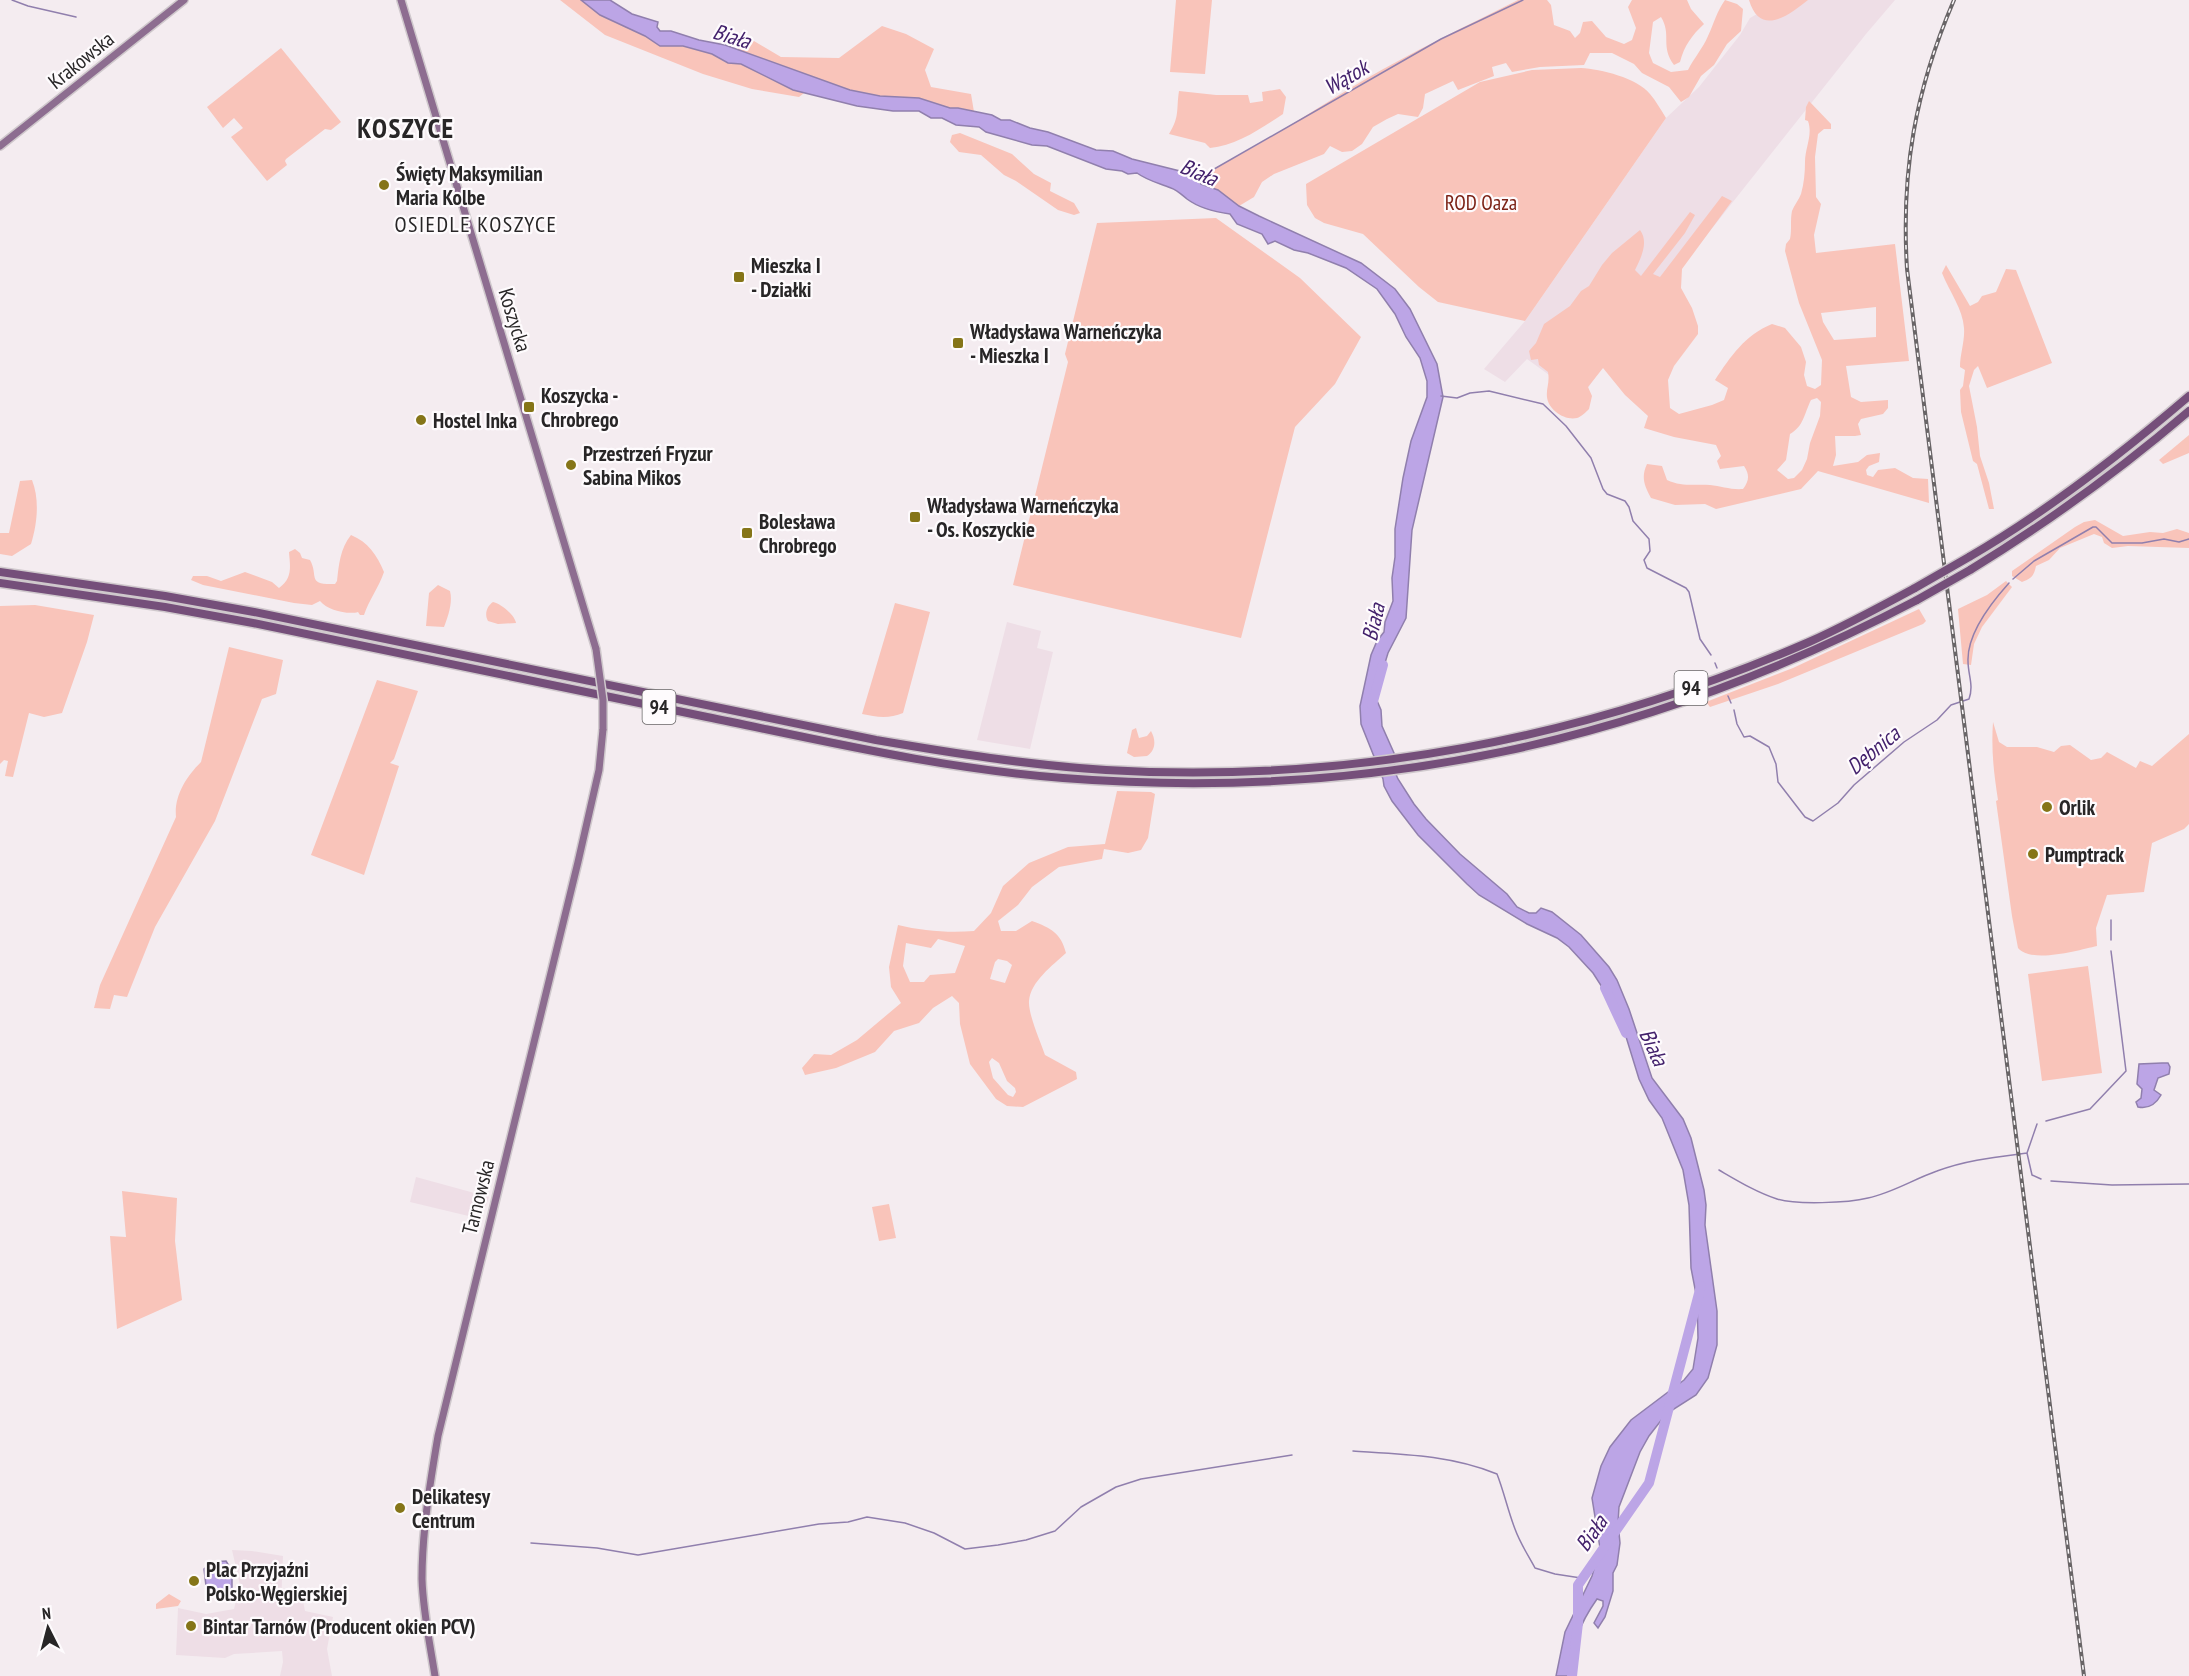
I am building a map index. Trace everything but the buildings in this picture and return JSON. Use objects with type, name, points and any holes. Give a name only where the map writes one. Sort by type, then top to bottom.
[{"type":"main road","name":"94","points":[[0,572],[143,592],[254,612],[876,740],[989,758],[1061,766],[1164,772],[1321,768],[1421,756],[1566,727],[1673,695],[1812,641],[1915,588],[2013,530],[2090,477],[2189,396]]},
{"type":"main road","name":"94","points":[[0,583],[165,607],[253,623],[871,751],[954,765],[1059,778],[1164,783],[1224,784],[1322,778],[1455,761],[1568,737],[1676,705],[1815,651],[1917,600],[1970,570],[2070,504],[2137,454],[2189,411]]},
{"type":"street","name":"Krakowska","points":[[0,146],[184,0]]},
{"type":"street","name":"Koszycka","points":[[401,0],[596,649],[602,691],[603,729]]},
{"type":"street","name":"Tarnowska","points":[[435,1676],[423,1601],[422,1580],[427,1505],[438,1436],[599,774],[603,729]]},
{"type":"shaded area","points":[[581,0],[610,0],[632,14],[658,22],[657,27],[660,31],[671,31],[725,45],[850,90],[880,96],[919,98],[950,108],[992,115],[1001,120],[1010,120],[1048,132],[1096,150],[1113,151],[1132,159],[1189,174],[1201,184],[1218,190],[1239,206],[1361,263],[1395,289],[1410,309],[1437,364],[1443,397],[1412,530],[1406,618],[1388,653],[1375,696],[1381,710],[1382,726],[1394,753],[1395,772],[1426,819],[1460,854],[1507,894],[1517,907],[1529,913],[1536,913],[1541,908],[1552,912],[1581,935],[1609,967],[1629,1009],[1652,1078],[1683,1119],[1691,1138],[1706,1205],[1705,1225],[1717,1311],[1717,1345],[1708,1378],[1696,1395],[1666,1414],[1640,1452],[1619,1507],[1620,1543],[1617,1565],[1613,1573],[1613,1591],[1605,1617],[1598,1628],[1594,1623],[1603,1606],[1603,1601],[1597,1599],[1585,1618],[1575,1644],[1572,1676],[1556,1676],[1565,1632],[1592,1576],[1600,1548],[1592,1498],[1601,1466],[1610,1447],[1631,1420],[1684,1380],[1693,1369],[1698,1338],[1697,1299],[1691,1268],[1689,1205],[1683,1170],[1662,1118],[1649,1100],[1639,1079],[1623,1027],[1611,1001],[1593,973],[1569,947],[1557,938],[1527,924],[1479,895],[1418,835],[1392,801],[1384,786],[1361,724],[1360,706],[1371,655],[1384,632],[1385,622],[1393,601],[1395,529],[1403,478],[1411,441],[1427,397],[1427,381],[1420,358],[1395,314],[1377,289],[1346,268],[1275,241],[1268,244],[1262,234],[1237,224],[1230,214],[1197,205],[1175,190],[1137,173],[1128,174],[1106,169],[1047,146],[1032,145],[986,132],[979,127],[956,125],[942,118],[931,118],[919,111],[893,111],[857,106],[793,90],[741,64],[728,63],[712,54],[683,46],[660,46],[645,36],[600,15]]},
{"type":"shaded area","points":[[1786,0],[1895,0],[1603,366],[1581,398],[1527,359],[1505,382],[1484,369],[1525,321],[1666,118],[1699,87],[1740,35],[1750,18]]},
{"type":"shaded area","points":[[1007,622],[1041,631],[1037,648],[1053,652],[1030,749],[977,740]]},
{"type":"shaded area","points":[[2168,1063],[2169,1074],[2158,1078],[2154,1090],[2161,1095],[2157,1101],[2145,1107],[2138,1107],[2136,1102],[2141,1098],[2142,1089],[2137,1084],[2139,1064]]},
{"type":"shaded area","points":[[416,1177],[489,1197],[481,1219],[410,1202]]},
{"type":"shaded area","points":[[232,1550],[283,1556],[281,1605],[303,1601],[305,1611],[333,1617],[327,1649],[332,1676],[280,1676],[283,1662],[282,1651],[234,1654],[225,1658],[176,1655],[178,1608],[206,1614],[234,1609],[240,1585]]},
{"type":"shaded area","points":[[226,1561],[232,1571],[232,1589],[221,1592],[212,1591],[206,1586],[204,1569],[212,1562]]},
{"type":"green space","points":[[560,0],[581,0],[600,15],[645,36],[660,46],[683,46],[712,54],[725,62],[741,64],[804,93],[799,97],[752,89],[703,74],[605,35]]},
{"type":"green space","points":[[1176,0],[1212,0],[1205,74],[1170,72]]},
{"type":"green space","points":[[1518,0],[1547,0],[1551,5],[1554,25],[1570,31],[1575,38],[1580,33],[1583,22],[1592,21],[1606,37],[1624,44],[1632,40],[1636,28],[1628,7],[1632,0],[1687,0],[1691,9],[1704,24],[1689,41],[1680,62],[1674,65],[1670,58],[1666,29],[1661,17],[1653,22],[1649,53],[1653,63],[1671,72],[1688,70],[1706,40],[1725,0],[1743,9],[1741,31],[1727,44],[1714,65],[1701,76],[1689,97],[1681,102],[1669,87],[1642,73],[1634,64],[1612,53],[1590,53],[1584,65],[1540,67],[1512,72],[1506,63],[1492,67],[1494,76],[1458,90],[1453,81],[1425,94],[1423,108],[1418,117],[1398,114],[1387,119],[1373,127],[1362,144],[1352,151],[1342,152],[1330,146],[1324,154],[1274,174],[1262,182],[1254,197],[1239,206],[1218,190],[1193,179],[1258,144],[1383,69]]},
{"type":"green space","points":[[1749,0],[1808,0],[1783,17],[1767,20],[1760,18]]},
{"type":"green space","points":[[882,26],[906,34],[934,49],[925,70],[931,87],[971,94],[974,112],[950,108],[919,98],[880,96],[850,90],[736,49],[754,41],[781,57],[839,58]]},
{"type":"green space","points":[[281,48],[341,122],[331,130],[325,129],[286,159],[287,165],[267,181],[231,137],[243,128],[234,118],[223,128],[207,107]]},
{"type":"green space","name":"ROD Oaza","points":[[1581,68],[1608,72],[1637,83],[1650,94],[1666,118],[1525,321],[1438,302],[1363,234],[1324,223],[1315,218],[1307,205],[1306,184],[1480,82],[1532,70]]},
{"type":"green space","points":[[1280,89],[1286,97],[1283,114],[1239,140],[1210,148],[1205,143],[1169,134],[1176,118],[1179,91],[1216,95],[1248,95],[1250,103],[1263,101],[1262,92]]},
{"type":"green space","points":[[1809,101],[1831,124],[1831,129],[1824,129],[1818,134],[1815,157],[1816,197],[1821,204],[1814,235],[1816,253],[1895,244],[1909,361],[1846,366],[1851,397],[1861,402],[1888,400],[1888,408],[1883,414],[1861,419],[1858,424],[1861,435],[1835,436],[1836,455],[1833,466],[1858,462],[1867,455],[1880,453],[1879,462],[1869,466],[1866,470],[1867,475],[1873,477],[1878,470],[1895,468],[1913,478],[1928,479],[1929,503],[1818,471],[1801,489],[1716,509],[1705,504],[1675,505],[1651,498],[1644,481],[1647,464],[1662,466],[1667,480],[1683,484],[1743,489],[1748,481],[1748,475],[1744,466],[1720,469],[1717,461],[1721,456],[1716,445],[1674,437],[1644,428],[1648,416],[1625,395],[1603,368],[1588,387],[1592,396],[1589,409],[1577,418],[1562,416],[1550,406],[1548,401],[1548,372],[1539,365],[1538,359],[1531,360],[1529,351],[1536,343],[1544,324],[1570,306],[1581,291],[1589,286],[1612,253],[1640,230],[1644,245],[1635,270],[1641,276],[1690,212],[1695,215],[1685,233],[1653,274],[1660,277],[1722,196],[1732,201],[1682,269],[1681,288],[1692,308],[1698,334],[1674,366],[1668,380],[1670,408],[1679,414],[1724,400],[1728,388],[1715,380],[1746,340],[1772,324],[1785,328],[1801,347],[1806,362],[1804,375],[1807,386],[1815,389],[1821,385],[1822,360],[1799,303],[1785,251],[1790,239],[1792,211],[1804,182],[1805,157],[1810,131],[1808,121],[1805,120]],"holes":[[[1876,307],[1876,337],[1834,340],[1823,322],[1821,313]],[[1817,398],[1821,402],[1820,416],[1807,459],[1802,470],[1794,478],[1788,479],[1777,470],[1786,460],[1790,434],[1801,423],[1811,400]]]},
{"type":"green space","points":[[960,133],[1012,154],[1034,174],[1051,183],[1050,191],[1074,203],[1080,213],[1074,215],[1058,210],[1004,175],[981,155],[959,152],[950,142],[952,135]]},
{"type":"green space","points":[[1216,218],[1300,278],[1361,337],[1335,384],[1295,427],[1241,638],[1013,585],[1068,362],[1065,354],[1097,223]]},
{"type":"green space","points":[[1946,265],[1970,306],[1978,302],[1982,296],[1996,292],[2006,269],[2016,270],[2052,363],[1987,388],[1978,366],[1974,370],[1969,386],[1980,456],[1989,483],[1994,509],[1989,509],[1977,464],[1973,461],[1961,412],[1960,390],[1963,386],[1965,370],[1960,367],[1964,328],[1958,307],[1942,273]]},
{"type":"green space","points":[[2189,435],[2189,453],[2163,464],[2159,460]]},
{"type":"green space","points":[[32,480],[37,512],[31,544],[12,556],[0,554],[0,533],[9,533],[20,481]]},
{"type":"green space","points":[[2095,520],[2123,536],[2150,532],[2163,533],[2177,529],[2189,533],[2189,548],[2128,546],[2112,548],[2104,543],[2102,537],[2094,534],[2060,548],[2049,560],[2036,566],[2032,577],[2028,580],[2022,582],[2012,576],[2012,571],[2075,527]]},
{"type":"green space","points":[[351,535],[371,550],[384,572],[364,615],[358,612],[338,611],[327,607],[320,601],[312,605],[294,603],[203,585],[191,580],[193,576],[207,576],[221,581],[245,572],[272,582],[279,588],[289,576],[289,552],[295,549],[302,558],[310,560],[317,581],[335,584],[342,551]]},
{"type":"green space","points":[[2006,581],[2012,587],[1982,627],[1974,644],[1971,665],[1963,664],[1958,609],[1987,595]]},
{"type":"green space","points":[[438,585],[450,591],[448,614],[444,627],[426,626],[429,593]]},
{"type":"green space","points":[[493,602],[507,610],[516,623],[498,624],[488,621],[487,610]]},
{"type":"green space","points":[[895,603],[930,612],[903,713],[882,717],[862,714]]},
{"type":"green space","points":[[35,605],[94,615],[62,713],[44,717],[29,713],[13,777],[5,776],[8,761],[4,760],[0,764],[0,606]]},
{"type":"green space","points":[[1919,609],[1926,621],[1923,624],[1778,684],[1710,707],[1706,702],[1793,668]]},
{"type":"green space","points":[[229,647],[283,660],[276,694],[262,699],[215,821],[155,927],[127,997],[114,995],[110,1009],[94,1008],[100,985],[176,817],[177,802],[182,787],[201,762]]},
{"type":"green space","points":[[377,680],[418,691],[394,759],[390,763],[399,766],[364,875],[311,855]]},
{"type":"green space","points":[[1993,722],[1999,742],[2007,747],[2037,747],[2054,752],[2061,746],[2070,745],[2091,760],[2101,758],[2107,752],[2136,768],[2140,761],[2152,766],[2189,734],[2189,824],[2184,829],[2152,843],[2144,892],[2107,895],[2096,928],[2097,946],[2068,953],[2044,955],[2025,953],[2018,948],[1996,801],[1998,800],[1993,762]]},
{"type":"green space","points":[[1136,728],[1139,738],[1147,736],[1151,731],[1153,734],[1154,748],[1147,756],[1134,757],[1127,753],[1132,730]]},
{"type":"green space","points":[[1117,791],[1155,794],[1148,838],[1141,850],[1128,853],[1104,849],[1102,859],[1059,867],[1032,887],[1018,905],[998,921],[1001,931],[1016,931],[1032,921],[1050,929],[1064,946],[1066,953],[1033,987],[1029,1007],[1045,1055],[1076,1072],[1077,1079],[1023,1107],[1007,1106],[996,1099],[970,1064],[960,1024],[959,1003],[952,996],[933,1008],[919,1023],[894,1031],[875,1052],[836,1068],[805,1075],[802,1068],[814,1054],[831,1055],[857,1040],[901,1003],[891,987],[889,967],[898,925],[936,931],[974,931],[991,913],[1003,886],[1029,863],[1068,847],[1105,844]],"holes":[[[938,939],[965,946],[955,973],[930,975],[924,982],[910,982],[903,966],[906,943],[931,948]],[[998,959],[1012,965],[1005,983],[990,979]],[[992,1058],[999,1063],[1007,1081],[1015,1088],[1016,1092],[1013,1097],[1008,1095],[993,1078],[989,1062]]]},
{"type":"green space","points":[[2088,966],[2102,1073],[2042,1081],[2028,974]]},
{"type":"green space","points":[[122,1191],[177,1198],[175,1241],[182,1300],[117,1329],[110,1236],[126,1237]]},
{"type":"green space","points":[[889,1204],[896,1238],[879,1241],[872,1207]]},
{"type":"green space","points":[[169,1594],[181,1601],[178,1606],[156,1609],[156,1604]]},
{"type":"waterway","points":[[12,0],[76,17]]},
{"type":"waterway","name":"Wątok","points":[[1195,180],[1441,39],[1523,0]]},
{"type":"waterway","name":"Dębnica","points":[[1441,396],[1457,398],[1470,393],[1489,391],[1543,404],[1566,426],[1591,458],[1603,489],[1607,494],[1625,501],[1633,521],[1649,539],[1650,551],[1644,560],[1647,568],[1686,588],[1689,592],[1700,639],[1711,655]]},
{"type":"waterway","name":"Dębnica","points":[[2013,579],[2034,561],[2093,527],[2096,527],[2112,543],[2142,543],[2164,539],[2179,542],[2189,539]]},
{"type":"waterway","name":"Dębnica","points":[[1734,710],[1737,724],[1744,737],[1750,736],[1769,747],[1776,764],[1778,782],[1805,817],[1813,821],[1838,803],[1854,785],[1904,742],[1937,720],[1951,705],[1969,699],[1971,685],[1968,661],[1971,640],[1981,619],[2009,583]]},
{"type":"waterway","name":"Dębnica","points":[[1715,663],[1717,668]]},
{"type":"waterway","name":"Biała","points":[[1372,705],[1383,665]]},
{"type":"waterway","name":"Dębnica","points":[[1728,696],[1731,703]]},
{"type":"waterway","points":[[2111,920],[2111,940]]},
{"type":"waterway","points":[[2046,1121],[2090,1109],[2126,1071],[2111,951]]},
{"type":"waterway","name":"Biała","points":[[1605,988],[1626,1033]]},
{"type":"waterway","points":[[2037,1124],[2027,1153],[2032,1175],[2041,1179]]},
{"type":"waterway","points":[[1719,1170],[1754,1190],[1777,1199],[1809,1203],[1835,1202],[1877,1196],[1928,1174],[1959,1164],[2027,1153]]},
{"type":"waterway","points":[[2051,1181],[2112,1185],[2189,1184]]},
{"type":"waterway","name":"Biała","points":[[1572,1676],[1578,1623],[1578,1585],[1649,1483],[1701,1286]]},
{"type":"waterway","points":[[1353,1451],[1444,1459],[1497,1474],[1517,1534],[1535,1568],[1581,1578],[1578,1585]]},
{"type":"waterway","points":[[531,1543],[597,1548],[638,1555],[819,1524],[848,1522],[867,1517],[905,1523],[934,1533],[965,1549],[1026,1540],[1055,1531],[1081,1507],[1116,1487],[1141,1479],[1292,1455]]},
{"type":"railway","points":[[1954,0],[1929,67],[1914,132],[1906,198],[1907,269],[2084,1676]]},
{"type":"place","name":"Święty Maksymilian Maria Kolbe","points":[[384,185]]},
{"type":"place","name":"Mieszka I - Działki","points":[[739,277]]},
{"type":"place","name":"Władysława Warneńczyka - Mieszka I","points":[[958,343]]},
{"type":"place","name":"Koszycka - Chrobrego","points":[[529,407]]},
{"type":"place","name":"Hostel Inka","points":[[421,420]]},
{"type":"place","name":"Przestrzeń Fryzur Sabina Mikos","points":[[571,465]]},
{"type":"place","name":"Władysława Warneńczyka - Os. Koszyckie","points":[[915,517]]},
{"type":"place","name":"Bolesława Chrobrego","points":[[747,533]]},
{"type":"place","name":"Orlik","points":[[2047,807]]},
{"type":"place","name":"Pumptrack","points":[[2033,854]]},
{"type":"place","name":"Delikatesy Centrum","points":[[400,1508]]},
{"type":"place","name":"Plac Przyjaźni Polsko-Węgierskiej","points":[[194,1581]]},
{"type":"place","name":"Bintar Tarnów (Producent okien PCV)","points":[[191,1626]]},
{"type":"district","name":"KOSZYCE","points":[[406,128]]},
{"type":"district","name":"OSIEDLE KOSZYCE","points":[[476,224]]}]
